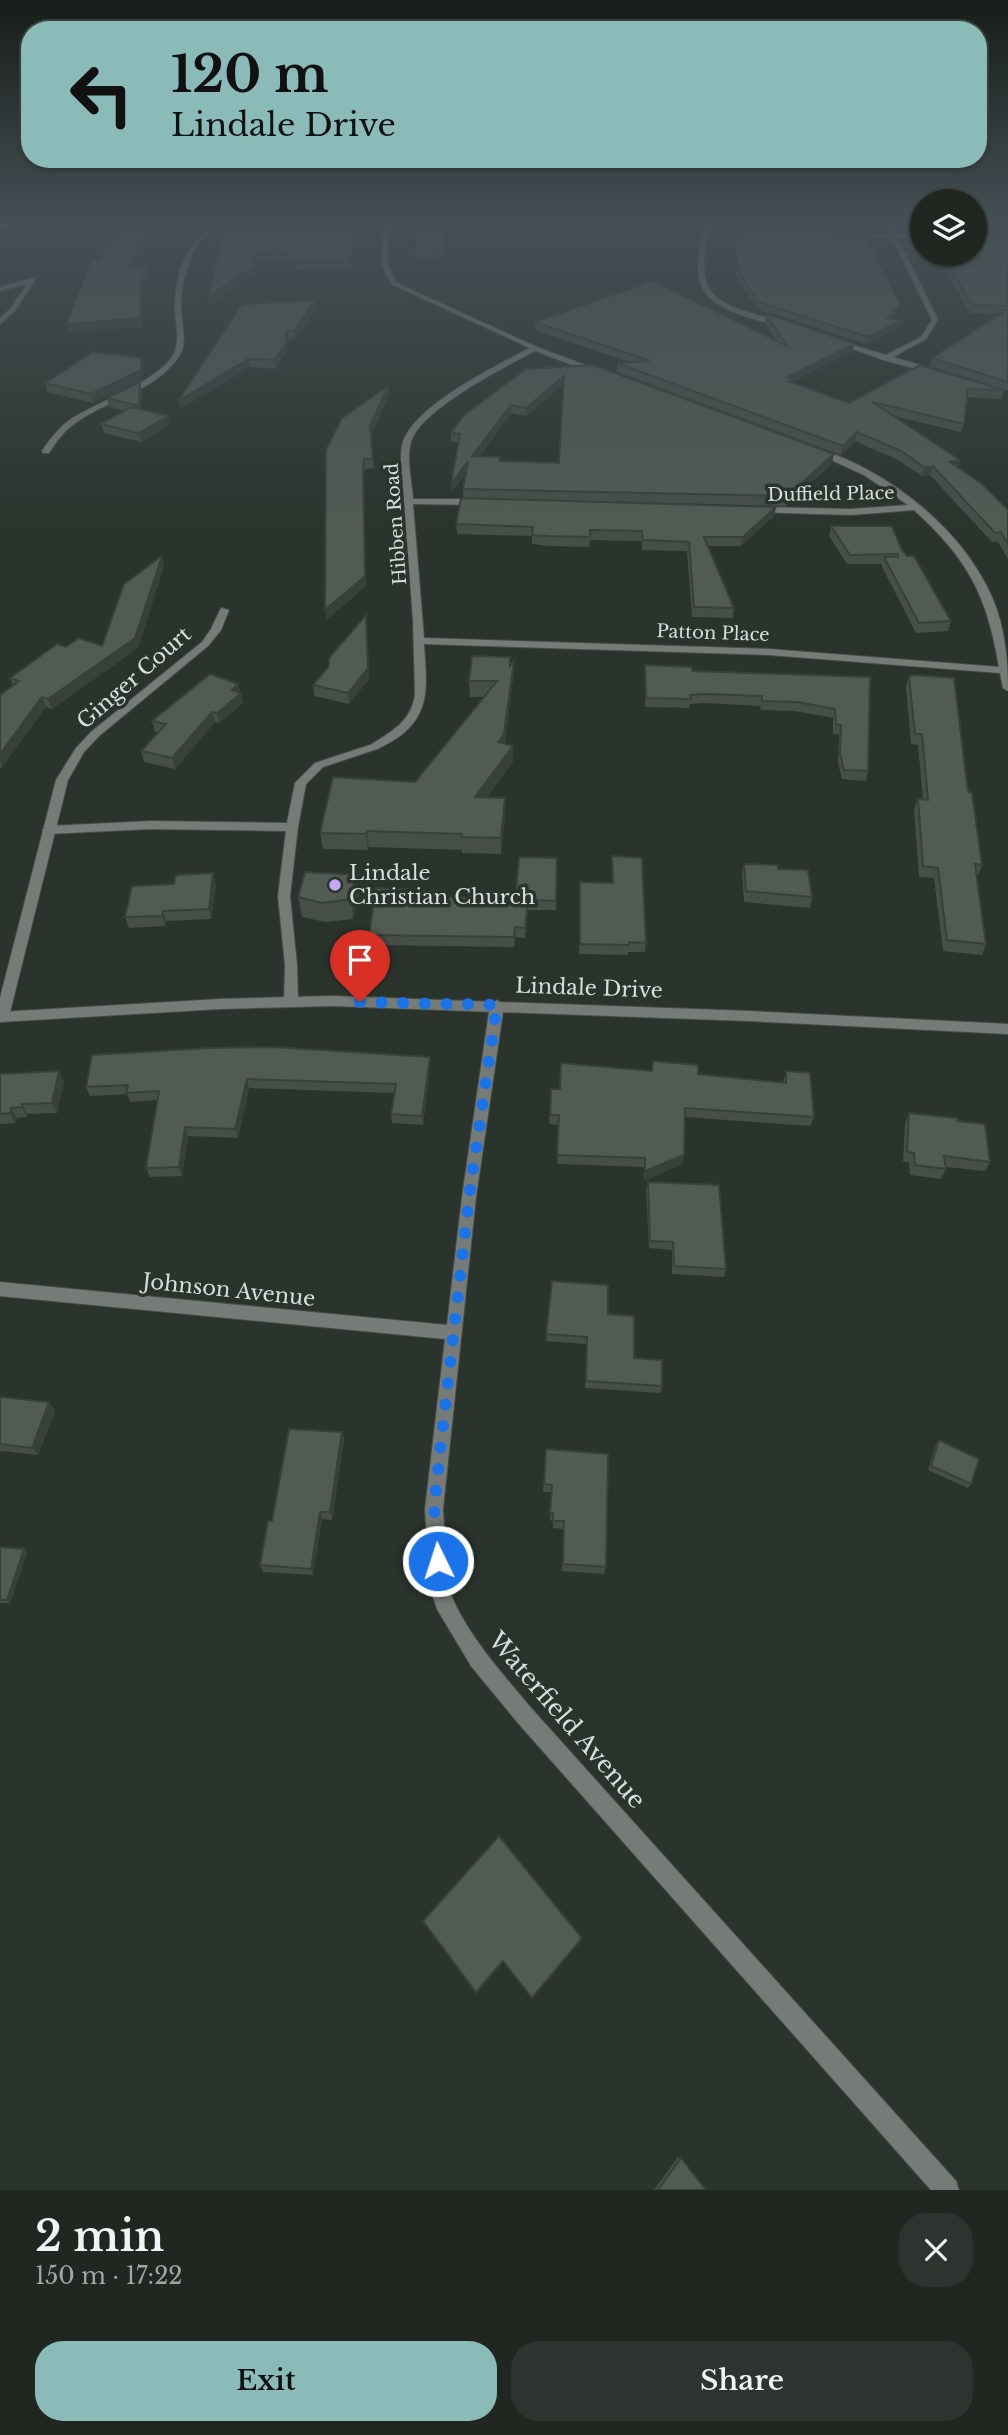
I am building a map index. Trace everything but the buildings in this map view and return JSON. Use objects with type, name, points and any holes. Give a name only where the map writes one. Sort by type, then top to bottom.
[{"type":"street","points":[[46,451],[51,441],[69,424],[158,373],[176,357],[181,348],[179,321]]},
{"type":"street","points":[[476,321],[535,348],[610,376]]},
{"type":"street","points":[[773,321],[788,326]]},
{"type":"street","points":[[886,358],[924,338],[934,321]]},
{"type":"street","points":[[823,338],[947,377]]},
{"type":"street","name":"Hibben Road","points":[[291,1002],[284,896],[292,827],[301,783],[319,765],[376,746],[406,725],[421,698],[420,641],[406,446],[409,436],[418,424],[487,373],[535,348]]},
{"type":"street","points":[[808,447],[862,469],[917,508],[965,561],[986,594],[995,621],[1008,688]]},
{"type":"street","points":[[409,501],[483,502]]},
{"type":"street","name":"Duffield Place","points":[[749,510],[851,512],[917,508]]},
{"type":"street","name":"Ginger Court","points":[[1,1016],[62,780],[80,750],[107,723],[205,644],[216,630],[224,610]]},
{"type":"street","name":"Patton Place","points":[[420,641],[769,652],[1005,670]]},
{"type":"street","points":[[48,830],[151,825],[292,827]]},
{"type":"street","name":"Lindale Drive","points":[[1,1016],[291,1002],[497,1005],[1008,1029]]},
{"type":"street","name":"Waterfield Avenue","points":[[497,1005],[469,1197],[434,1509],[439,1587],[444,1602],[478,1659],[525,1716],[947,2190]]},
{"type":"street","name":"Johnson Avenue","points":[[0,1289],[455,1333]]},
{"type":"place","name":"Lindale Christian Church","points":[[335,885]]},
{"type":"route","points":[[360,1002],[497,1005],[469,1197],[438,1470],[434,1509],[438,1561]]}]
